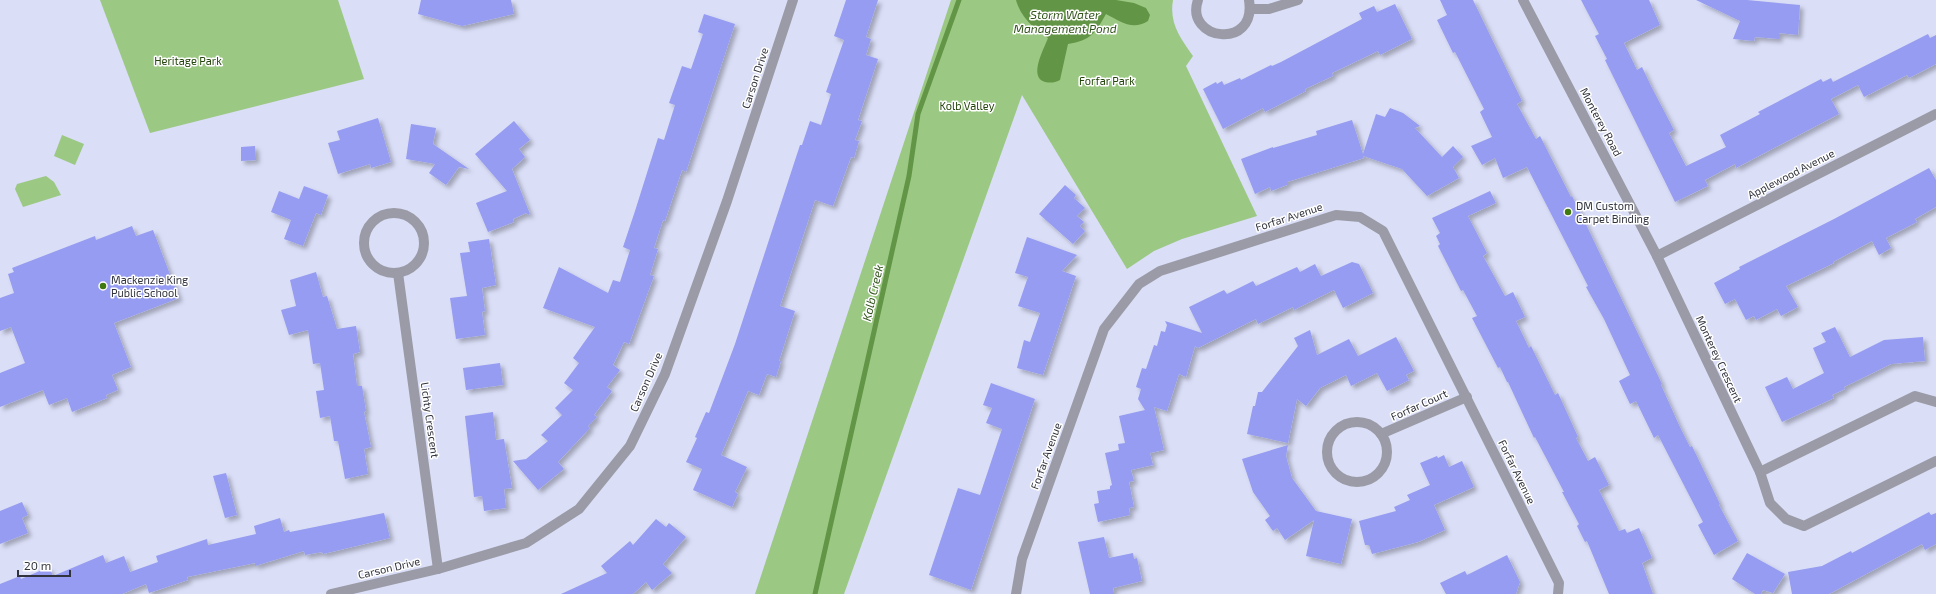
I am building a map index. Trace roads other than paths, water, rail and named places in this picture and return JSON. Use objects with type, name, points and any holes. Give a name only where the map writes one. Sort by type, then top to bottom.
[{"type":"street","name":"Carson Drive","points":[[331,594],[438,569],[526,543],[579,509],[630,446],[665,374],[727,201],[793,0]]},
{"type":"street","points":[[1198,0],[1197,13],[1200,22],[1212,33],[1230,35],[1239,31],[1249,18],[1250,4],[1269,9],[1298,0]]},
{"type":"street","name":"Monterey Road","points":[[1523,0],[1657,256]]},
{"type":"street","name":"Applewood Avenue","points":[[1657,256],[1936,114]]},
{"type":"street","points":[[391,213],[404,214],[415,220],[422,230],[425,241],[423,252],[418,262],[409,270],[398,274],[387,273],[376,268],[368,259],[364,248],[364,236],[369,225],[379,217],[391,213]]},
{"type":"street","name":"Forfar Avenue","points":[[1016,594],[1022,559],[1104,329],[1139,284],[1160,271],[1336,215],[1360,217],[1383,231],[1467,397],[1558,583],[1558,594]]},
{"type":"street","name":"Monterey Crescent","points":[[1657,256],[1760,472],[1770,503],[1786,519],[1804,526],[1936,461]]},
{"type":"street","name":"Lichty Crescent","points":[[398,274],[438,569]]},
{"type":"street","points":[[1760,472],[1915,396],[1936,402]]},
{"type":"street","name":"Forfar Court","points":[[1381,434],[1467,397]]},
{"type":"street","points":[[1348,423],[1364,423],[1373,427],[1381,434],[1386,450],[1383,466],[1368,480],[1356,482],[1346,480],[1332,469],[1327,452],[1329,440],[1339,428],[1348,423]]},
{"type":"water","name":"Storm Water Management Pond","points":[[1016,0],[1116,0],[1134,3],[1146,8],[1150,15],[1148,21],[1142,24],[1131,25],[1121,22],[1106,14],[1099,27],[1092,35],[1068,44],[1060,80],[1051,83],[1040,79],[1037,69],[1048,38],[1028,22]]},
{"type":"waterway","name":"Kolb Creek","points":[[815,594],[909,176],[918,114],[959,0]]},
{"type":"place","name":"DM Custom Carpet Binding","points":[[1568,212]]},
{"type":"place","name":"Mackenzie King Public School","points":[[103,286]]},
{"type":"park label","name":"Heritage Park","points":[[188,61]]},
{"type":"park label","name":"Forfar Park","points":[[1107,81]]},
{"type":"park label","name":"Kolb Valley","points":[[967,106]]}]
